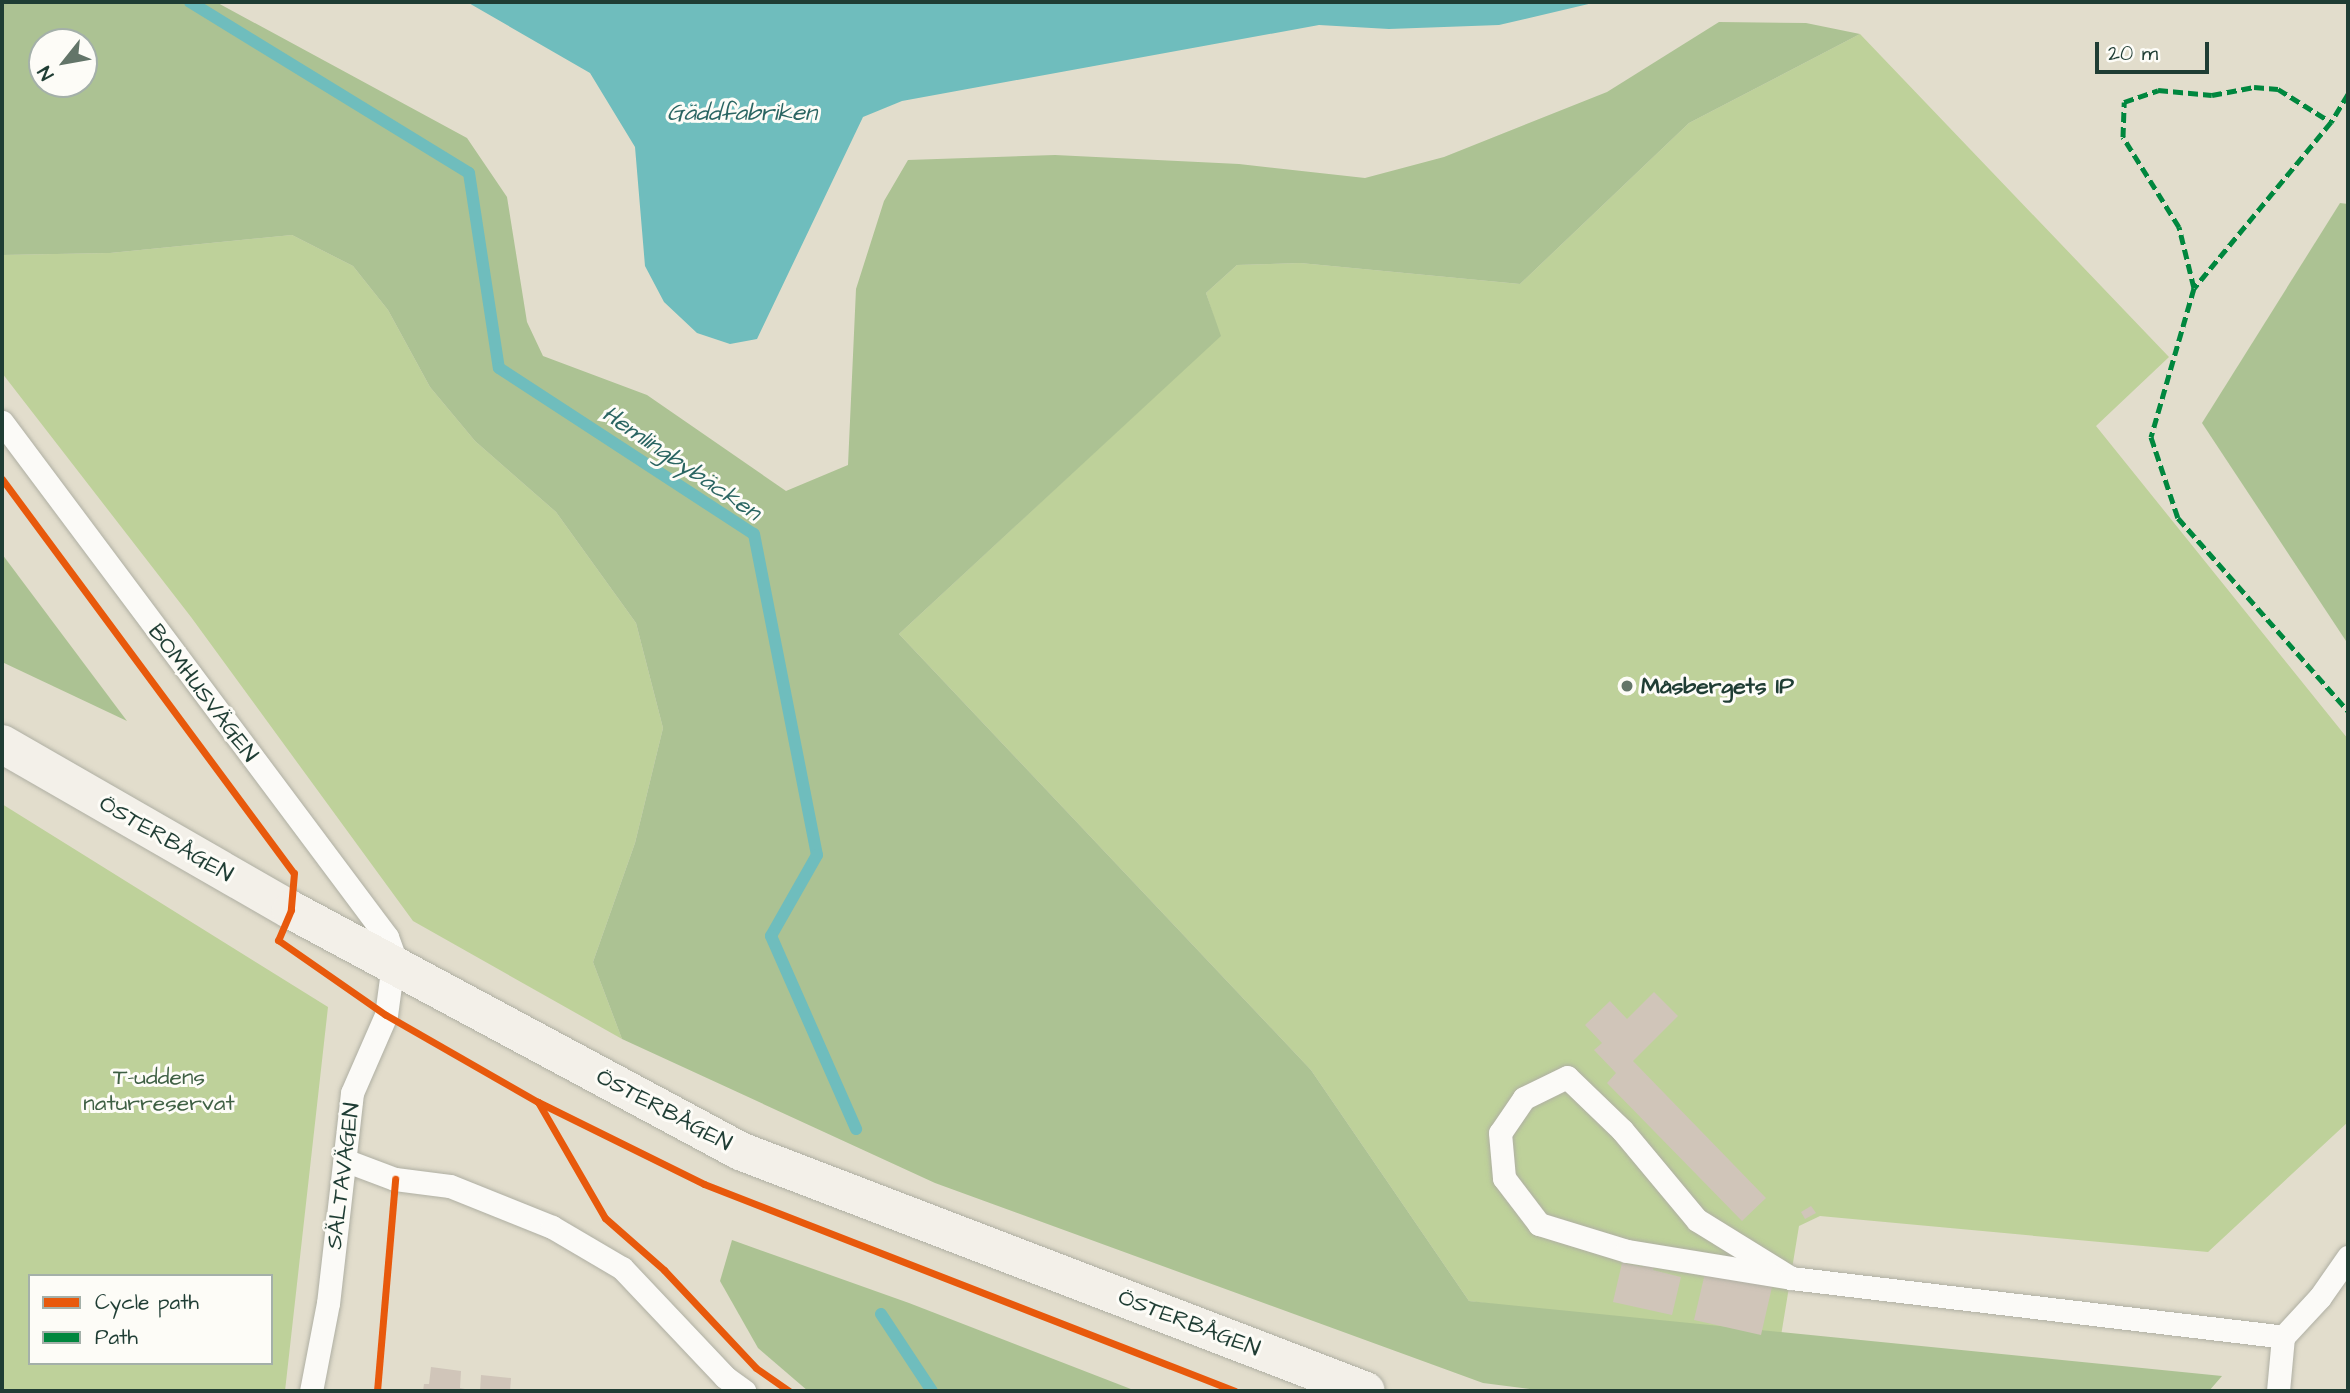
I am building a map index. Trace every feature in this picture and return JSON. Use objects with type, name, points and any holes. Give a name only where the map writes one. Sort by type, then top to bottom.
[{"type":"main road","name":"ÖSTERBÅGEN","points":[[2,744],[393,966],[740,1151],[1366,1391]]},
{"type":"lane","name":"BOMHUSVÄGEN","points":[[2,422],[387,937],[393,966]]},
{"type":"lane","name":"SÄLTAVÄGEN","points":[[311,1391],[347,1161],[352,1093],[386,1015],[393,966]]},
{"type":"lane","points":[[1791,1278],[1697,1220],[1622,1130],[1567,1076],[1524,1098],[1500,1133],[1504,1178],[1539,1224],[1627,1251],[1791,1278],[2283,1337]]},
{"type":"lane","points":[[347,1161],[395,1179],[450,1186],[564,1234],[622,1268],[725,1377],[744,1391]]},
{"type":"lane","points":[[2278,1391],[2283,1337],[2320,1297],[2348,1257]]},
{"type":"green space","points":[[2,2],[216,2],[467,138],[507,197],[527,322],[543,356],[647,395],[786,491],[848,465],[856,289],[884,201],[908,160],[1055,155],[1239,164],[1365,178],[1444,157],[1607,92],[1719,22],[1806,23],[1860,34],[1689,123],[1520,284],[1300,263],[1237,265],[1206,293],[1221,336],[899,634],[1311,1070],[1469,1301],[2222,1376],[2209,1391],[1545,1391],[1483,1383],[935,1183],[622,1039],[593,962],[635,843],[663,728],[636,623],[556,512],[475,441],[430,387],[388,310],[353,266],[292,235],[110,253],[2,255]]},
{"type":"green space","name":"Måsbergets IP","points":[[1860,34],[2169,357],[2096,426],[2348,739],[2348,1122],[2208,1252],[1820,1216],[1799,1226],[1780,1342],[1469,1301],[1311,1070],[899,634],[1220,336],[1206,293],[1237,265],[1300,263],[1520,284],[1689,123]]},
{"type":"green space","points":[[2340,203],[2348,204],[2348,644],[2202,423]]},
{"type":"green space","points":[[292,235],[353,266],[388,310],[430,387],[475,441],[556,512],[636,623],[663,728],[635,843],[593,962],[622,1039],[413,921],[191,617],[2,373],[2,255],[110,253]]},
{"type":"green space","points":[[2,554],[127,721],[2,662]]},
{"type":"green space","name":"T-uddens naturreservat","points":[[2,804],[328,1007],[285,1391],[2,1391]]},
{"type":"green space","points":[[732,1240],[909,1303],[1136,1391],[808,1391],[758,1348],[720,1281]]},
{"type":"water","name":"Gäddfabriken","points":[[467,2],[1597,2],[1499,25],[1389,29],[1319,25],[902,101],[863,117],[757,339],[730,344],[697,333],[664,302],[645,266],[635,147],[590,73]]},
{"type":"building","points":[[1654,992],[1678,1016],[1633,1061],[1766,1198],[1742,1221],[1607,1083],[1616,1073],[1594,1050],[1602,1043],[1585,1025],[1610,1001],[1627,1019]]},
{"type":"building","points":[[1811,1206],[1816,1213],[1805,1219],[1801,1212]]},
{"type":"building","points":[[1644,1262],[1654,1265],[1653,1270],[1681,1277],[1672,1315],[1613,1302],[1622,1263],[1643,1267]]},
{"type":"building","points":[[1705,1273],[1772,1287],[1761,1335],[1694,1320]]},
{"type":"building","points":[[431,1367],[461,1371],[460,1388],[475,1391],[423,1391],[424,1384],[429,1384]]},
{"type":"building","points":[[481,1375],[511,1378],[510,1391],[480,1391]]},
{"type":"waterway","name":"Hemlingbybäcken","points":[[190,2],[469,173],[499,368],[754,534],[817,855],[771,936],[856,1129]]},
{"type":"waterway","name":"Hemlingbybäcken","points":[[881,1314],[932,1391]]},
{"type":"marked path","points":[[2194,288],[2179,227],[2123,137],[2124,102],[2158,90],[2212,95],[2254,87],[2278,89],[2331,122]]},
{"type":"marked path","points":[[2348,94],[2331,122],[2194,288],[2151,437],[2178,518],[2348,711]]},
{"type":"cycle path","points":[[2,479],[294,873],[291,910],[278,940],[386,1015],[538,1102],[704,1184],[1235,1391]]},
{"type":"cycle path","points":[[538,1102],[605,1218],[664,1270],[756,1368],[789,1391]]},
{"type":"cycle path","points":[[377,1391],[395,1179]]},
{"type":"place","name":"Måsbergets IP","points":[[1627,686]]}]
